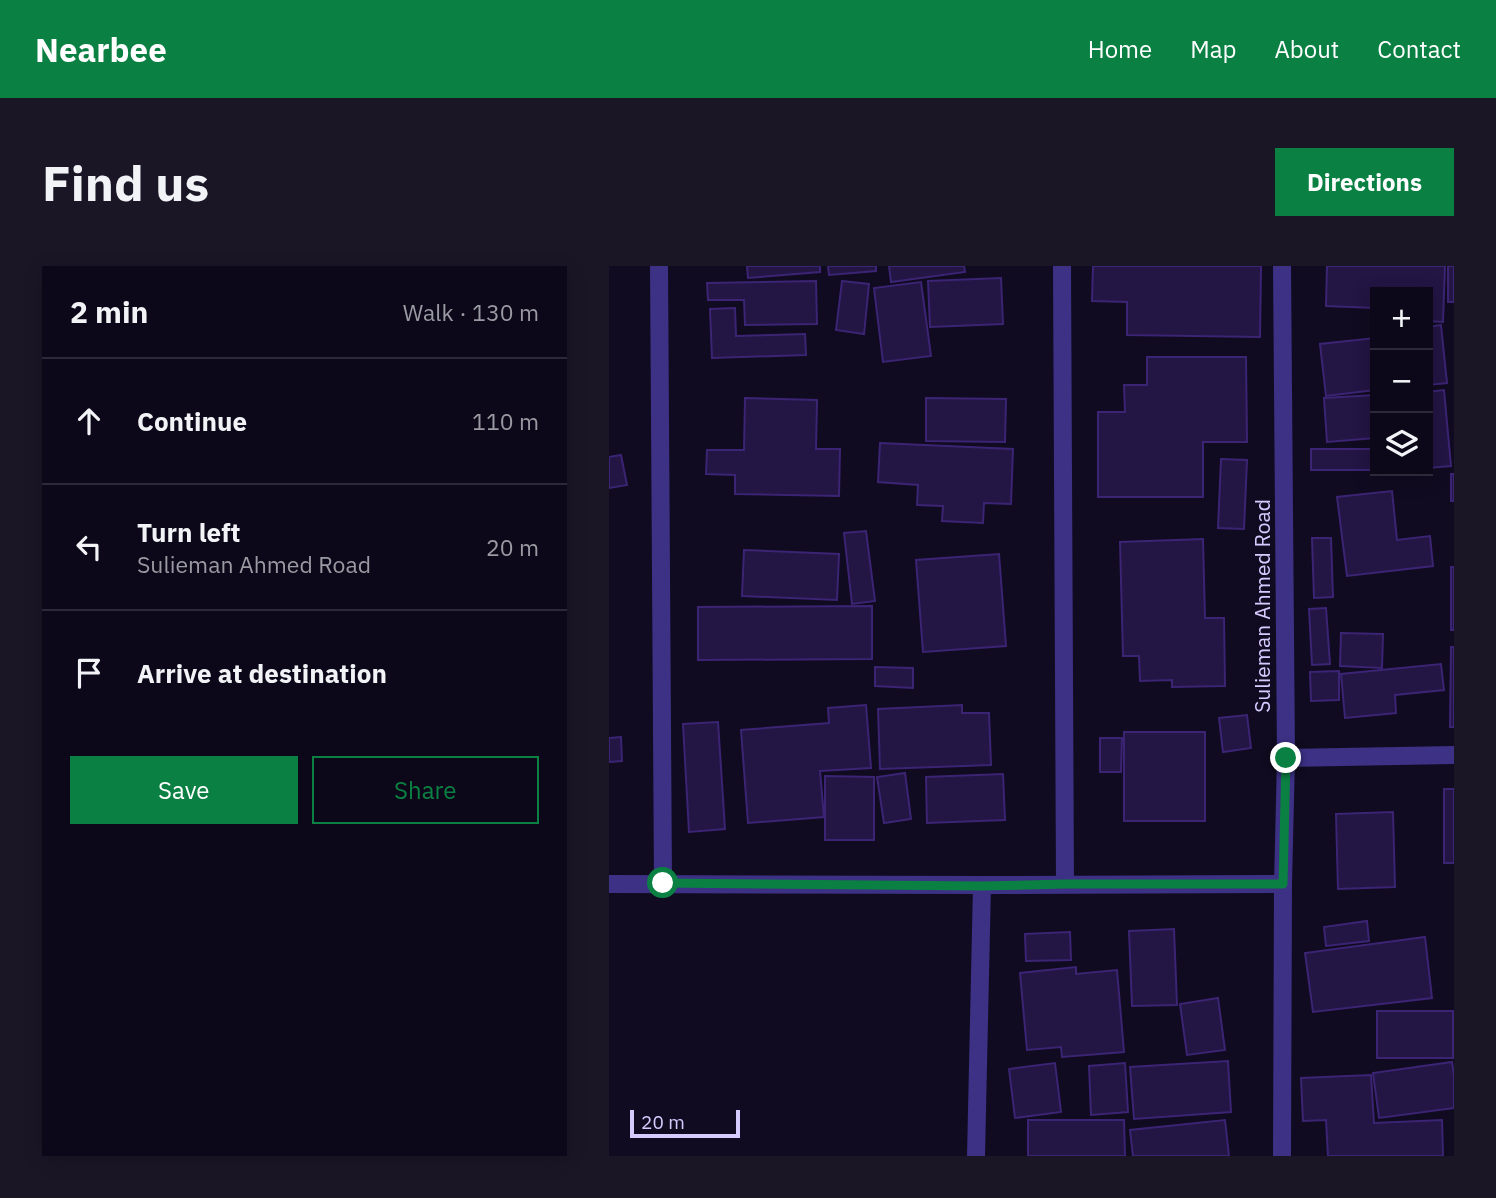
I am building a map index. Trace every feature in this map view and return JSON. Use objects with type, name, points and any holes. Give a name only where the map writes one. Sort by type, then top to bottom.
[{"type":"street","points":[[659,266],[663,883]]},
{"type":"street","points":[[1062,266],[1065,884]]},
{"type":"street","name":"Sulieman Ahmed Road","points":[[1282,266],[1286,758],[1282,1156]]},
{"type":"street","points":[[1286,758],[1454,755]]},
{"type":"street","points":[[609,884],[1283,884]]},
{"type":"street","points":[[976,1156],[982,886]]},
{"type":"building","points":[[747,266],[820,266],[820,272],[748,278]]},
{"type":"building","points":[[828,266],[876,266],[876,271],[829,275]]},
{"type":"building","points":[[889,266],[964,266],[965,272],[891,282]]},
{"type":"building","points":[[1093,266],[1261,266],[1260,337],[1127,335],[1127,302],[1092,301]]},
{"type":"building","points":[[1327,266],[1445,266],[1443,322],[1433,321],[1433,287],[1370,287],[1370,308],[1326,306]]},
{"type":"building","points":[[1448,266],[1454,266],[1454,302],[1448,302]]},
{"type":"building","points":[[1001,278],[1003,324],[930,327],[928,281]]},
{"type":"building","points":[[816,281],[817,324],[745,325],[744,300],[708,300],[707,283]]},
{"type":"building","points":[[842,281],[869,284],[864,334],[836,330]]},
{"type":"building","points":[[921,282],[931,356],[883,362],[874,288]]},
{"type":"building","points":[[735,308],[736,336],[805,334],[806,355],[712,358],[710,309]]},
{"type":"building","points":[[1441,325],[1447,383],[1433,384],[1433,326]]},
{"type":"building","points":[[1370,339],[1370,391],[1326,396],[1320,344]]},
{"type":"building","points":[[1147,357],[1246,357],[1247,442],[1203,442],[1203,497],[1098,497],[1098,412],[1125,412],[1124,385],[1147,385]]},
{"type":"building","points":[[1444,390],[1451,466],[1433,468],[1433,391]]},
{"type":"building","points":[[1370,395],[1370,438],[1327,442],[1324,398]]},
{"type":"building","points":[[745,398],[817,400],[816,449],[840,449],[839,496],[735,494],[735,475],[706,474],[707,450],[744,450]]},
{"type":"building","points":[[926,398],[1006,399],[1005,442],[926,441]]},
{"type":"building","points":[[880,443],[1013,449],[1011,504],[984,503],[983,523],[942,521],[943,506],[917,505],[918,485],[878,482]]},
{"type":"building","points":[[1311,449],[1370,449],[1370,470],[1311,470]]},
{"type":"building","points":[[621,455],[627,485],[609,488],[609,457]]},
{"type":"building","points":[[1221,459],[1247,460],[1244,529],[1218,528]]},
{"type":"building","points":[[1451,474],[1454,474],[1454,501],[1451,501]]},
{"type":"building","points":[[1392,491],[1397,540],[1430,536],[1433,566],[1347,576],[1337,497]]},
{"type":"building","points":[[866,531],[875,601],[852,604],[844,533]]},
{"type":"building","points":[[1312,538],[1331,538],[1333,597],[1314,598]]},
{"type":"building","points":[[1203,539],[1205,618],[1224,618],[1225,686],[1172,687],[1172,680],[1140,681],[1139,656],[1123,656],[1120,542]]},
{"type":"building","points":[[744,550],[839,554],[837,600],[742,596]]},
{"type":"building","points":[[999,554],[1006,646],[923,652],[916,560]]},
{"type":"building","points":[[1451,567],[1454,567],[1454,630],[1451,630]]},
{"type":"building","points":[[872,606],[872,659],[698,660],[698,607]]},
{"type":"building","points":[[1326,608],[1330,664],[1312,665],[1309,609]]},
{"type":"building","points":[[1341,633],[1383,634],[1382,668],[1340,666]]},
{"type":"building","points":[[1451,647],[1454,647],[1454,727],[1450,727]]},
{"type":"building","points":[[1441,664],[1444,690],[1395,695],[1396,713],[1345,718],[1341,674]]},
{"type":"building","points":[[875,667],[913,668],[913,688],[875,686]]},
{"type":"building","points":[[1339,671],[1339,700],[1311,701],[1310,672]]},
{"type":"building","points":[[866,705],[871,768],[820,771],[824,817],[748,823],[741,730],[829,723],[828,708]]},
{"type":"building","points":[[962,705],[962,713],[989,713],[991,765],[880,769],[878,709]]},
{"type":"building","points":[[1247,715],[1251,748],[1223,752],[1219,718]]},
{"type":"building","points":[[718,722],[725,829],[689,832],[683,724]]},
{"type":"building","points":[[1124,732],[1205,732],[1205,821],[1124,821]]},
{"type":"building","points":[[621,737],[622,761],[609,762],[609,738]]},
{"type":"building","points":[[1100,738],[1122,738],[1121,772],[1100,772]]},
{"type":"building","points":[[905,773],[911,819],[884,823],[877,777]]},
{"type":"building","points":[[1003,774],[1005,820],[927,823],[926,777]]},
{"type":"building","points":[[825,776],[874,777],[874,840],[825,840]]},
{"type":"building","points":[[1444,789],[1454,789],[1454,863],[1444,863]]},
{"type":"building","points":[[1393,812],[1395,887],[1338,889],[1336,814]]},
{"type":"building","points":[[1367,921],[1369,941],[1326,946],[1324,927]]},
{"type":"building","points":[[1174,929],[1177,1005],[1132,1006],[1129,931]]},
{"type":"building","points":[[1070,932],[1071,960],[1026,961],[1025,934]]},
{"type":"building","points":[[1425,937],[1432,998],[1313,1012],[1305,953]]},
{"type":"building","points":[[1076,967],[1076,974],[1117,970],[1124,1052],[1062,1057],[1061,1047],[1027,1050],[1020,973]]},
{"type":"building","points":[[1218,998],[1225,1050],[1187,1055],[1180,1004]]},
{"type":"building","points":[[1377,1011],[1453,1011],[1453,1058],[1377,1058]]},
{"type":"building","points":[[1228,1061],[1231,1112],[1134,1119],[1130,1067]]},
{"type":"building","points":[[1452,1062],[1454,1108],[1379,1118],[1373,1073]]},
{"type":"building","points":[[1055,1063],[1061,1112],[1015,1118],[1009,1069]]},
{"type":"building","points":[[1125,1063],[1128,1112],[1091,1115],[1089,1066]]},
{"type":"building","points":[[1371,1075],[1374,1123],[1442,1120],[1443,1156],[1328,1156],[1326,1120],[1303,1121],[1301,1078]]},
{"type":"building","points":[[1028,1120],[1124,1120],[1125,1156],[1028,1156]]},
{"type":"building","points":[[1225,1120],[1229,1156],[1133,1156],[1130,1130]]},
{"type":"route","points":[[663,883],[982,886],[1283,884],[1286,758]]}]
